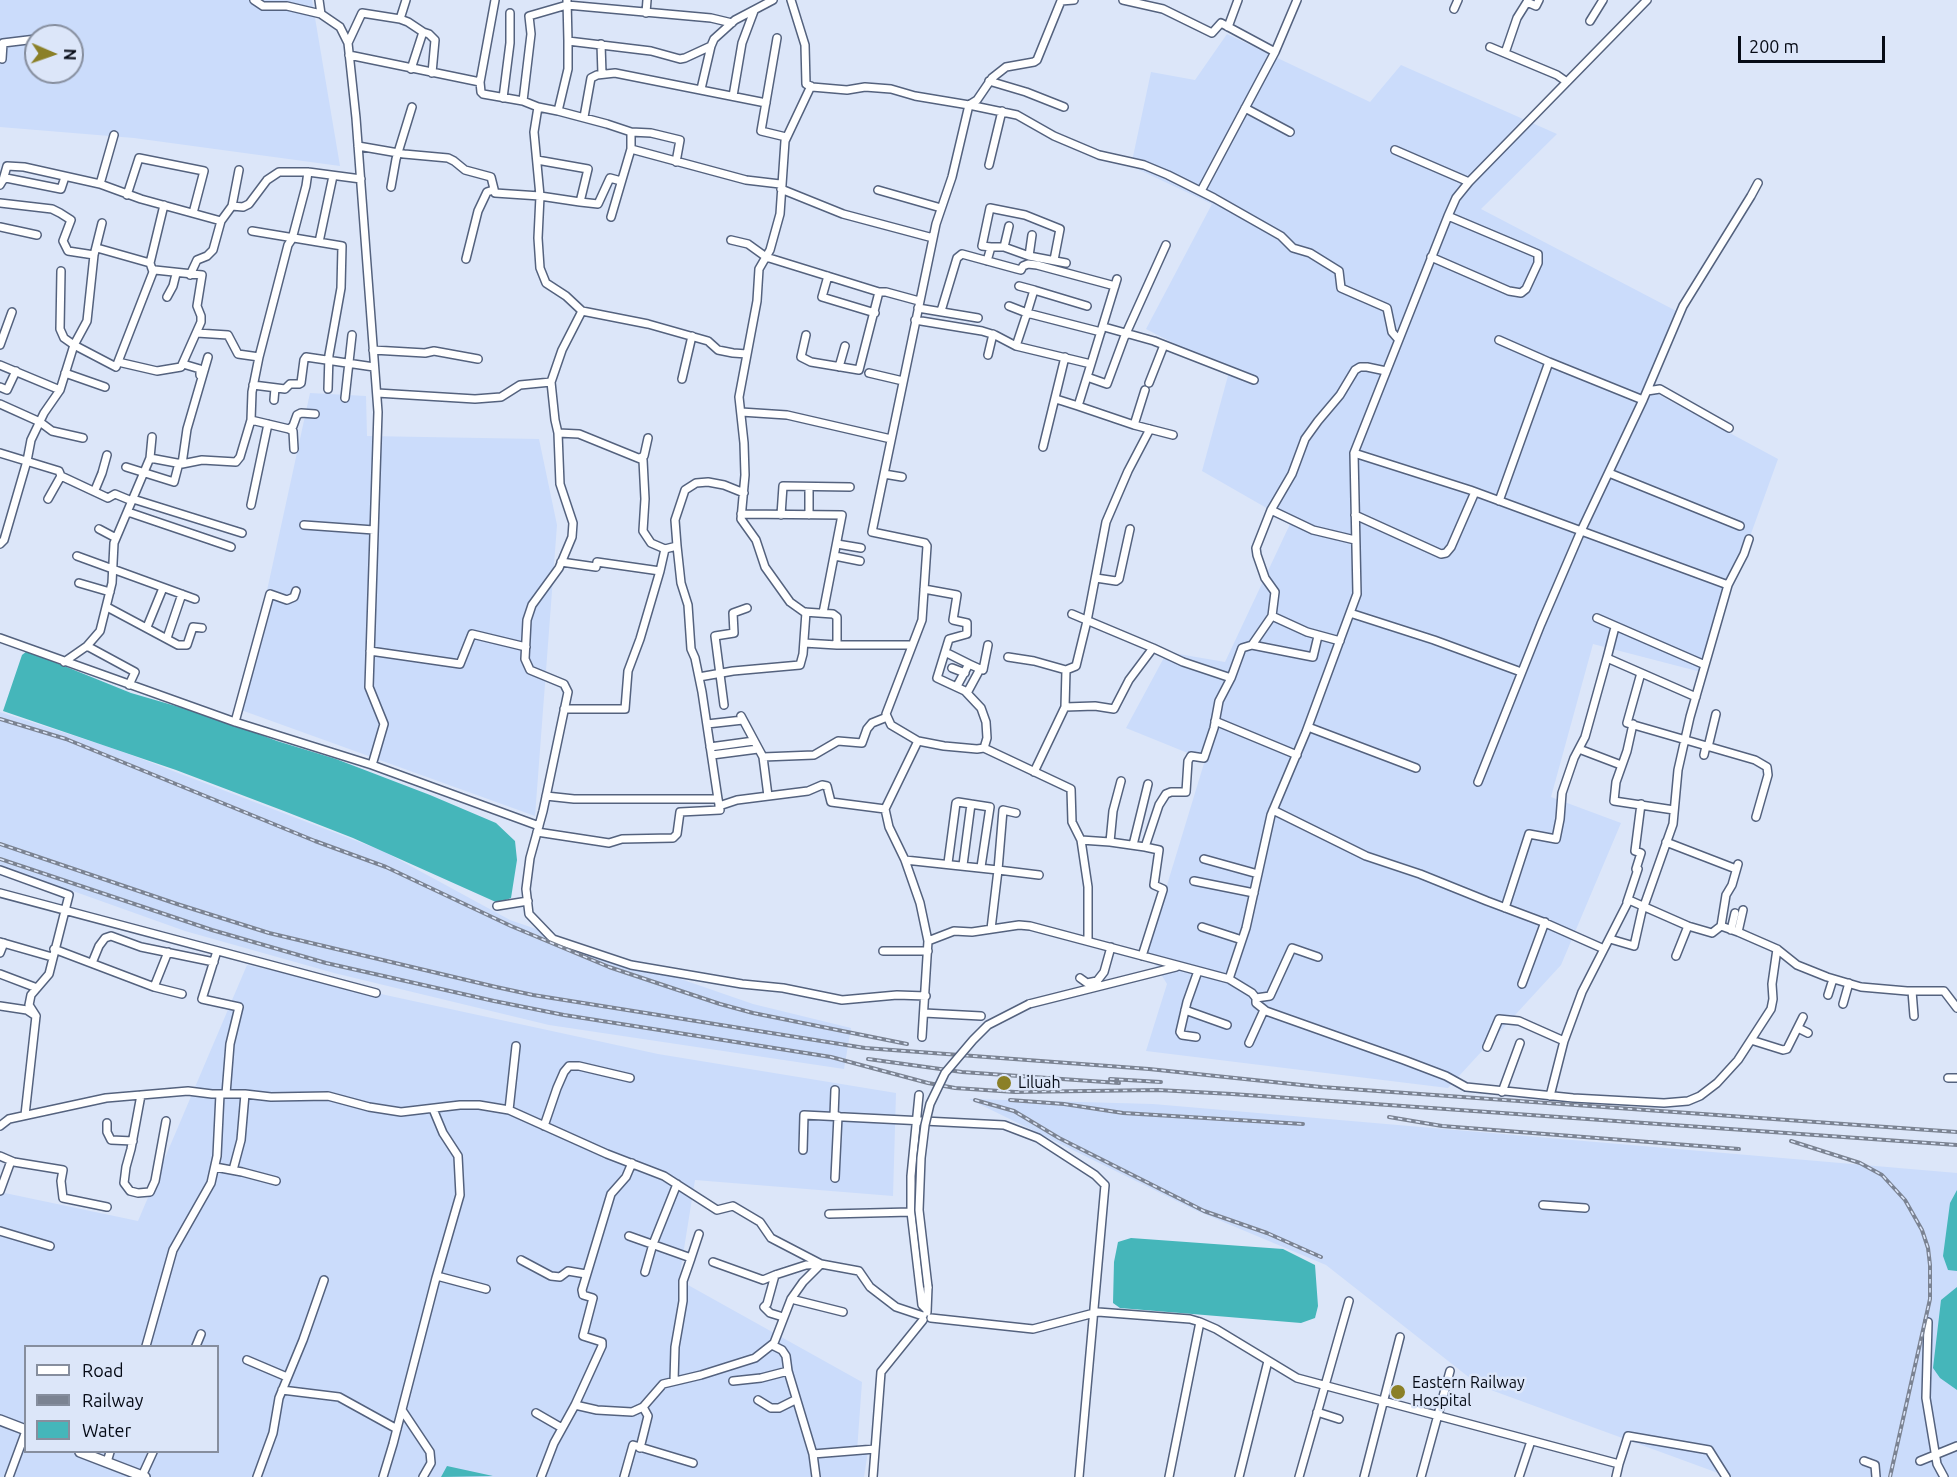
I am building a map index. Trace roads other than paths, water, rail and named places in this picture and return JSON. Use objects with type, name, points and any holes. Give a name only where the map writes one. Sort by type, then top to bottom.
[{"type":"main road","points":[[0,1420],[24,1429]]},
{"type":"main road","points":[[83,1453],[143,1476]]},
{"type":"street","points":[[254,0],[263,6],[287,6],[321,14],[340,27],[348,43],[377,393],[369,687],[384,724],[372,765]]},
{"type":"street","points":[[319,0],[321,14]]},
{"type":"street","points":[[400,19],[406,0]]},
{"type":"street","points":[[495,0],[480,82],[483,94],[523,101],[631,132],[651,133],[680,140],[676,162]]},
{"type":"street","points":[[646,12],[647,0]]},
{"type":"street","points":[[700,89],[714,39],[735,20],[773,0]]},
{"type":"street","points":[[790,0],[805,45],[807,84],[847,90],[865,87],[891,89],[915,96],[1002,111],[1017,115],[1054,136],[1100,155],[1144,165],[1168,175],[1281,236],[1293,248],[1310,253],[1339,271],[1341,288],[1387,308],[1392,332],[1398,339]]},
{"type":"street","points":[[1074,0],[1061,0],[1036,60],[1006,67],[989,81],[977,100],[969,105],[933,238],[872,532],[925,543],[927,546],[922,620],[887,708],[887,717],[891,725],[918,741],[944,747],[984,748],[1071,789],[1072,822],[1081,840],[1088,887],[1088,941]]},
{"type":"street","points":[[1128,0],[1162,9],[1212,33],[1221,23],[1275,52]]},
{"type":"street","points":[[1228,27],[1238,0]]},
{"type":"street","points":[[1201,191],[1275,52],[1297,0]]},
{"type":"street","points":[[1454,9],[1458,0]]},
{"type":"street","points":[[1505,53],[1517,18],[1527,2],[1536,6],[1539,0]]},
{"type":"street","points":[[1590,21],[1603,0]]},
{"type":"street","points":[[1229,979],[1242,940],[1274,810],[1308,727],[1357,594],[1353,453],[1448,216],[1456,198],[1469,182],[1647,0]]},
{"type":"street","points":[[558,111],[568,69],[567,2]]},
{"type":"street","points":[[523,101],[531,34],[529,16],[567,2],[711,18],[732,23]]},
{"type":"street","points":[[733,96],[742,43],[754,11]]},
{"type":"street","points":[[348,43],[362,13],[400,19],[429,34],[435,40],[432,74]]},
{"type":"street","points":[[503,98],[510,43],[510,14]]},
{"type":"street","points":[[411,69],[423,32]]},
{"type":"street","points":[[777,38],[761,131],[786,137]]},
{"type":"street","points":[[2,59],[2,42],[24,40]]},
{"type":"street","points":[[568,41],[651,51],[680,59],[711,46]]},
{"type":"street","points":[[602,44],[602,74]]},
{"type":"street","points":[[1490,46],[1557,75],[1567,82]]},
{"type":"street","points":[[349,55],[432,74],[480,82]]},
{"type":"street","points":[[584,117],[591,78],[602,74],[631,74],[766,103]]},
{"type":"street","points":[[989,81],[1064,107]]},
{"type":"street","points":[[811,86],[786,137],[780,214],[766,257],[759,269],[757,301],[739,398],[744,443],[744,493],[741,514],[744,525],[758,544],[768,572],[790,602],[797,609],[806,612],[833,614],[837,617],[837,645]]},
{"type":"street","points":[[391,188],[396,159],[411,107]]},
{"type":"street","points":[[538,107],[534,132],[540,196],[538,238],[540,268],[546,283],[566,296],[582,311],[708,340],[718,350],[747,354]]},
{"type":"street","points":[[1245,108],[1290,132]]},
{"type":"street","points":[[989,165],[1002,111]]},
{"type":"street","points":[[611,217],[631,149],[631,132]]},
{"type":"street","points":[[100,184],[114,135]]},
{"type":"street","points":[[358,146],[448,158],[465,170],[491,177],[495,193],[598,204],[610,178],[621,181]]},
{"type":"street","points":[[631,149],[746,180],[781,187],[843,214],[933,238]]},
{"type":"street","points":[[1395,150],[1469,182]]},
{"type":"street","points":[[127,195],[139,158],[204,171],[193,213]]},
{"type":"street","points":[[537,160],[588,169],[580,202]]},
{"type":"street","points":[[2,183],[9,165],[47,171],[100,184],[127,195],[221,221]]},
{"type":"street","points":[[190,275],[197,260],[213,250],[221,221],[232,206],[239,170]]},
{"type":"street","points":[[232,206],[245,207],[267,180],[279,172],[308,172],[361,179]]},
{"type":"street","points":[[150,458],[180,464],[202,460],[236,462],[251,420],[259,357],[308,172]]},
{"type":"street","points":[[319,242],[333,176]]},
{"type":"street","points":[[2,183],[6,178],[62,189],[65,177]]},
{"type":"street","points":[[1478,782],[1521,672],[1581,531],[1643,400],[1683,306],[1758,183]]},
{"type":"street","points":[[466,259],[478,211],[487,192],[493,190]]},
{"type":"street","points":[[878,190],[941,208]]},
{"type":"street","points":[[0,203],[52,209],[71,220],[63,241],[68,250],[95,252],[150,263]]},
{"type":"street","points":[[61,272],[60,329],[64,338],[117,366],[153,272],[150,263],[164,205]]},
{"type":"street","points":[[1054,260],[1059,228],[1025,214],[990,208],[982,246],[1004,247],[1029,256],[1066,263]]},
{"type":"street","points":[[1431,256],[1509,291],[1521,293],[1526,289],[1538,263],[1538,254],[1448,216]]},
{"type":"street","points":[[0,544],[4,540],[27,462],[30,443],[60,390],[74,345],[87,321],[95,252],[102,223]]},
{"type":"street","points":[[1004,247],[1009,226]]},
{"type":"street","points":[[0,227],[37,235]]},
{"type":"street","points":[[252,231],[342,246],[341,288],[329,355],[328,389]]},
{"type":"street","points":[[1029,256],[1032,235]]},
{"type":"street","points":[[731,240],[748,244],[766,257],[879,292],[886,292],[941,311],[978,318]]},
{"type":"street","points":[[1087,377],[1107,384],[1126,333],[1166,245]]},
{"type":"street","points":[[987,261],[991,247]]},
{"type":"street","points":[[941,311],[945,293],[960,255],[1021,270],[1028,264],[1037,265],[1116,283],[1078,406]]},
{"type":"street","points":[[118,362],[157,371],[182,367],[197,333],[201,316],[197,302],[202,276],[155,270],[153,272]]},
{"type":"street","points":[[167,297],[176,274]]},
{"type":"street","points":[[828,276],[822,297],[875,313]]},
{"type":"street","points":[[1019,286],[1087,306]]},
{"type":"street","points":[[1016,346],[1034,290]]},
{"type":"street","points":[[806,335],[801,357],[811,362],[859,370],[879,292]]},
{"type":"street","points":[[1009,306],[1027,313],[1126,333],[1164,345],[1254,380]]},
{"type":"street","points":[[582,311],[562,350],[551,382],[558,433],[560,484],[573,523],[572,537],[561,562],[531,605],[527,620],[525,659],[530,670],[564,684],[568,692],[530,858],[526,889],[529,914],[553,939],[631,965],[742,984],[783,988],[842,1000],[897,995],[926,996]]},
{"type":"street","points":[[0,345],[12,312]]},
{"type":"street","points":[[915,320],[993,334],[1016,346],[1091,364]]},
{"type":"street","points":[[197,333],[228,335],[238,354],[259,357]]},
{"type":"street","points":[[988,355],[993,334]]},
{"type":"street","points":[[345,398],[352,335]]},
{"type":"street","points":[[682,378],[692,336]]},
{"type":"street","points":[[1499,340],[1643,400]]},
{"type":"street","points":[[1134,425],[1164,345]]},
{"type":"street","points":[[839,367],[844,346]]},
{"type":"street","points":[[373,350],[425,353],[434,351],[478,359]]},
{"type":"street","points":[[126,467],[174,482],[208,357]]},
{"type":"street","points":[[1043,447],[1065,357]]},
{"type":"street","points":[[254,385],[285,389],[290,384],[301,383],[304,358],[374,367]]},
{"type":"street","points":[[1498,501],[1549,362]]},
{"type":"street","points":[[183,364],[200,369],[199,375],[202,376]]},
{"type":"street","points":[[0,365],[60,390]]},
{"type":"street","points":[[1252,645],[1272,616],[1275,592],[1265,578],[1256,549],[1271,510],[1292,474],[1305,439],[1340,395],[1357,368],[1386,371]]},
{"type":"street","points":[[0,387],[7,390],[16,371]]},
{"type":"street","points":[[65,373],[105,387]]},
{"type":"street","points":[[869,373],[903,381]]},
{"type":"street","points":[[377,393],[475,399],[501,397],[520,385],[551,382]]},
{"type":"street","points":[[274,400],[275,388]]},
{"type":"street","points":[[1647,391],[1660,389],[1730,428]]},
{"type":"street","points":[[1056,399],[1134,425],[1173,435]]},
{"type":"street","points":[[0,404],[52,430],[83,438]]},
{"type":"street","points":[[289,429],[301,412],[315,414]]},
{"type":"street","points":[[741,412],[787,415],[891,439]]},
{"type":"street","points":[[251,420],[293,431],[294,449]]},
{"type":"street","points":[[251,505],[268,424]]},
{"type":"street","points":[[1008,657],[1066,670],[1076,666],[1107,522],[1128,471],[1150,429]]},
{"type":"street","points":[[558,433],[579,434],[643,460],[645,490],[643,531],[651,543],[665,549],[677,546]]},
{"type":"street","points":[[64,662],[87,646],[100,631],[110,592],[114,543],[150,458],[152,437]]},
{"type":"street","points":[[640,458],[644,456],[648,438]]},
{"type":"street","points":[[0,453],[59,471],[61,476],[108,498],[115,494],[242,533]]},
{"type":"street","points":[[1353,453],[1475,492],[1728,585]]},
{"type":"street","points":[[95,490],[107,455]]},
{"type":"street","points":[[1609,473],[1740,526]]},
{"type":"street","points":[[884,474],[902,477]]},
{"type":"street","points":[[48,499],[61,476]]},
{"type":"street","points":[[0,638],[234,722],[372,765],[538,829],[609,843],[622,839],[673,838],[677,834],[680,812],[720,810],[699,677],[691,649],[688,605],[681,583],[675,520],[685,490],[696,483],[716,482],[744,493]]},
{"type":"street","points":[[781,514],[783,486],[850,487]]},
{"type":"street","points":[[809,487],[809,515]]},
{"type":"street","points":[[1355,515],[1441,554],[1446,553],[1450,547],[1475,492]]},
{"type":"street","points":[[1271,510],[1313,530],[1356,540]]},
{"type":"street","points":[[128,512],[231,547]]},
{"type":"street","points":[[741,514],[842,515],[823,613]]},
{"type":"street","points":[[303,525],[374,530]]},
{"type":"street","points":[[99,529],[116,538]]},
{"type":"street","points":[[1096,578],[1116,581],[1119,579],[1130,529]]},
{"type":"street","points":[[1610,939],[1634,946],[1644,906],[1673,824],[1678,770],[1705,665],[1728,585],[1749,539]]},
{"type":"street","points":[[837,544],[861,548]]},
{"type":"street","points":[[564,709],[625,709],[628,671],[640,639],[665,549]]},
{"type":"street","points":[[77,556],[195,599]]},
{"type":"street","points":[[835,556],[860,561]]},
{"type":"street","points":[[561,562],[596,567],[597,562],[660,571]]},
{"type":"street","points":[[79,583],[110,592]]},
{"type":"street","points":[[147,627],[163,588]]},
{"type":"street","points":[[924,589],[957,595],[953,620],[967,623],[967,634],[949,639],[937,678],[957,686],[981,708],[986,722],[987,738],[984,748]]},
{"type":"street","points":[[234,722],[270,594],[287,600],[294,597],[296,591]]},
{"type":"street","points":[[167,638],[182,594]]},
{"type":"street","points":[[107,607],[178,645],[186,646],[193,627],[202,628]]},
{"type":"street","points":[[724,705],[715,636],[734,633],[733,614],[747,608]]},
{"type":"street","points":[[699,677],[800,665],[806,612]]},
{"type":"street","points":[[1350,613],[1434,640],[1521,672]]},
{"type":"street","points":[[1072,614],[1183,662],[1231,678]]},
{"type":"street","points":[[1272,616],[1318,636],[1340,641]]},
{"type":"street","points":[[1597,618],[1705,665]]},
{"type":"street","points":[[1505,908],[1529,834],[1556,838],[1562,793],[1585,737],[1615,627]]},
{"type":"street","points":[[370,651],[460,664],[472,634],[526,647]]},
{"type":"street","points":[[1145,847],[1159,805],[1166,794],[1186,792],[1188,760],[1191,756],[1204,758],[1219,701],[1231,678],[1242,648],[1252,645],[1312,657],[1318,636]]},
{"type":"street","points":[[804,643],[912,645]]},
{"type":"street","points":[[967,693],[980,669],[983,670],[988,645]]},
{"type":"street","points":[[87,646],[135,672],[129,685]]},
{"type":"street","points":[[1065,707],[1095,706],[1114,709],[1129,681],[1153,648]]},
{"type":"street","points":[[945,651],[980,669]]},
{"type":"street","points":[[1606,658],[1696,697]]},
{"type":"street","points":[[957,686],[969,664]]},
{"type":"street","points":[[952,668],[965,673]]},
{"type":"street","points":[[1034,772],[1065,707],[1066,670]]},
{"type":"street","points":[[1641,673],[1627,723],[1755,760],[1767,767],[1768,776],[1756,817]]},
{"type":"street","points":[[1704,755],[1716,714]]},
{"type":"street","points":[[763,757],[814,755],[838,741],[862,743],[872,723],[887,717]]},
{"type":"street","points":[[707,724],[742,718],[763,757],[768,796]]},
{"type":"street","points":[[1215,721],[1297,755]]},
{"type":"street","points":[[1633,724],[1627,751],[1616,782],[1614,801],[1674,810]]},
{"type":"street","points":[[1308,727],[1416,768]]},
{"type":"street","points":[[710,747],[754,741]]},
{"type":"street","points":[[918,741],[885,809],[889,827],[905,860],[920,903],[928,941],[922,1037]]},
{"type":"street","points":[[712,755],[758,749]]},
{"type":"street","points":[[1579,749],[1621,765]]},
{"type":"street","points":[[1110,842],[1113,811],[1121,781]]},
{"type":"street","points":[[1133,845],[1149,784]]},
{"type":"street","points":[[546,796],[574,799],[718,802],[808,790],[822,785],[827,786],[831,802],[885,809]]},
{"type":"street","points":[[948,863],[956,803],[1016,813]]},
{"type":"street","points":[[963,865],[971,804]]},
{"type":"street","points":[[1550,1096],[1564,1041],[1582,992],[1626,904],[1638,869],[1636,869],[1641,853],[1635,851],[1641,804]]},
{"type":"street","points":[[981,867],[990,807]]},
{"type":"street","points":[[991,929],[1004,810]]},
{"type":"street","points":[[1274,810],[1366,856],[1545,922],[1604,949]]},
{"type":"street","points":[[1081,840],[1159,850],[1154,885],[1163,890],[1142,956]]},
{"type":"street","points":[[1626,904],[1629,900],[1688,926],[1712,933],[1721,926],[1726,895],[1732,885],[1737,867],[1666,842]]},
{"type":"street","points":[[905,860],[948,863],[1039,875]]},
{"type":"street","points":[[1204,860],[1258,874]]},
{"type":"street","points":[[0,870],[69,895],[49,974],[32,995],[29,1005],[36,1016],[25,1115]]},
{"type":"street","points":[[1194,881],[1254,893]]},
{"type":"street","points":[[0,893],[376,993]]},
{"type":"street","points":[[497,906],[528,901]]},
{"type":"street","points":[[1734,931],[1739,912]]},
{"type":"street","points":[[1522,984],[1545,922]]},
{"type":"street","points":[[928,941],[954,932],[972,933],[1019,925],[1030,926],[1229,979],[1252,993],[1256,998],[1256,1003],[1264,1010],[1446,1076],[1466,1087],[1634,1103],[1688,1101],[1700,1096],[1717,1083],[1738,1060],[1771,1009],[1777,949]]},
{"type":"street","points":[[1676,956],[1688,926]]},
{"type":"street","points":[[1721,926],[1777,949],[1797,964],[1833,979],[1861,987],[1944,992],[1953,1000],[1957,1008]]},
{"type":"street","points":[[1202,927],[1242,940]]},
{"type":"street","points":[[92,963],[99,946],[105,938],[111,936],[141,947],[214,962]]},
{"type":"street","points":[[0,953],[2,943],[53,953],[92,963],[154,987],[182,994]]},
{"type":"street","points":[[1080,978],[1087,983],[1097,981],[1104,972],[1111,947]]},
{"type":"street","points":[[1256,998],[1270,996],[1292,948],[1318,957]]},
{"type":"street","points":[[147,1345],[173,1250],[212,1183],[217,1156],[230,1044],[239,1007],[202,999],[217,951]]},
{"type":"street","points":[[883,951],[928,951]]},
{"type":"street","points":[[154,987],[168,952]]},
{"type":"street","points":[[873,1477],[881,1372],[926,1316],[928,1287],[919,1210],[921,1158],[930,1104],[945,1074],[988,1025],[1010,1012],[1029,1004],[1178,966]]},
{"type":"street","points":[[1196,1036],[1180,1033],[1198,971]]},
{"type":"street","points":[[0,974],[37,988]]},
{"type":"street","points":[[1828,995],[1833,979]]},
{"type":"street","points":[[1843,1004],[1849,983]]},
{"type":"street","points":[[1912,991],[1914,1016]]},
{"type":"street","points":[[0,1006],[27,1010],[36,1016]]},
{"type":"street","points":[[1185,1010],[1227,1025]]},
{"type":"street","points":[[1249,1043],[1264,1010]]},
{"type":"street","points":[[924,1013],[981,1016]]},
{"type":"street","points":[[1751,1040],[1787,1050],[1803,1017]]},
{"type":"street","points":[[1487,1047],[1498,1019],[1519,1022],[1564,1041]]},
{"type":"street","points":[[1798,1028],[1808,1033]]},
{"type":"street","points":[[1502,1092],[1520,1043]]},
{"type":"street","points":[[509,1110],[516,1046]]},
{"type":"street","points":[[544,1126],[557,1088],[569,1066],[579,1066],[630,1078]]},
{"type":"street","points":[[1948,1078],[1957,1078]]},
{"type":"street","points":[[835,1090],[835,1178]]},
{"type":"street","points":[[0,1126],[9,1119],[106,1098],[188,1091],[271,1097],[328,1096],[369,1107],[401,1112],[460,1105],[479,1105],[509,1110],[664,1176],[717,1210],[734,1206],[760,1222],[771,1238],[821,1264]]},
{"type":"street","points":[[233,1170],[241,1140],[245,1094]]},
{"type":"street","points":[[141,1095],[124,1183],[130,1191],[150,1192],[159,1163],[166,1121]]},
{"type":"street","points":[[919,1095],[911,1176],[911,1212],[922,1305],[926,1316]]},
{"type":"street","points":[[383,1477],[460,1195],[458,1156],[443,1133],[433,1109]]},
{"type":"street","points":[[803,1150],[804,1115],[1004,1125],[1038,1138],[1095,1175],[1105,1185],[1079,1477]]},
{"type":"street","points":[[107,1123],[107,1132],[111,1140],[133,1141]]},
{"type":"street","points":[[0,1156],[11,1161],[63,1170],[63,1198],[107,1207]]},
{"type":"street","points":[[0,1191],[11,1161]]},
{"type":"street","points":[[540,1477],[602,1346],[602,1342],[583,1336],[593,1298],[583,1295],[582,1290],[611,1194],[626,1177],[632,1163]]},
{"type":"street","points":[[215,1167],[276,1181]]},
{"type":"street","points":[[645,1272],[653,1244],[677,1184]]},
{"type":"street","points":[[1543,1205],[1585,1208]]},
{"type":"street","points":[[829,1214],[911,1212]]},
{"type":"street","points":[[0,1231],[50,1246]]},
{"type":"street","points":[[674,1382],[675,1347],[683,1301],[683,1281],[699,1234]]},
{"type":"street","points":[[629,1236],[691,1258]]},
{"type":"street","points":[[521,1260],[551,1276],[560,1276],[568,1271],[586,1274]]},
{"type":"street","points":[[713,1262],[762,1280],[806,1265],[821,1264],[859,1271],[870,1287],[896,1307],[926,1316],[1033,1329],[1094,1313],[1190,1318],[1216,1329],[1297,1378],[1619,1464]]},
{"type":"street","points":[[575,1406],[632,1412],[643,1407],[663,1384],[755,1358],[772,1345],[791,1299],[803,1282],[821,1264]]},
{"type":"street","points":[[775,1275],[767,1304],[764,1307],[770,1313],[783,1317]]},
{"type":"street","points":[[437,1276],[486,1289]]},
{"type":"street","points":[[257,1477],[273,1433],[286,1377],[303,1340],[324,1280]]},
{"type":"street","points":[[791,1299],[843,1312]]},
{"type":"street","points":[[1299,1477],[1349,1301]]},
{"type":"street","points":[[1169,1477],[1200,1322]]},
{"type":"street","points":[[1928,1322],[1926,1398],[1937,1464],[1944,1477]]},
{"type":"street","points":[[197,1345],[201,1334]]},
{"type":"street","points":[[1364,1477],[1400,1337]]},
{"type":"street","points":[[772,1345],[782,1350],[786,1356],[795,1400],[813,1454],[816,1477]]},
{"type":"street","points":[[247,1360],[286,1377]]},
{"type":"street","points":[[1239,1477],[1268,1361]]},
{"type":"street","points":[[734,1381],[761,1378],[788,1371]]},
{"type":"street","points":[[1421,1477],[1450,1371]]},
{"type":"street","points":[[282,1390],[339,1397],[397,1429]]},
{"type":"street","points":[[758,1400],[771,1408],[779,1408],[795,1400]]},
{"type":"street","points":[[640,1448],[648,1416],[643,1407]]},
{"type":"street","points":[[402,1410],[429,1452],[431,1463],[423,1477]]},
{"type":"street","points":[[1317,1412],[1339,1419]]},
{"type":"street","points":[[536,1413],[562,1428]]},
{"type":"street","points":[[9,1477],[24,1436]]},
{"type":"street","points":[[1616,1477],[1628,1436],[1709,1450],[1726,1477]]},
{"type":"street","points":[[1519,1477],[1530,1441]]},
{"type":"street","points":[[624,1477],[633,1445],[693,1463]]},
{"type":"street","points":[[1920,1461],[1957,1446]]},
{"type":"street","points":[[813,1454],[875,1449]]},
{"type":"street","points":[[107,1462],[110,1453]]},
{"type":"street","points":[[143,1476],[153,1453]]},
{"type":"street","points":[[1864,1461],[1875,1465],[1876,1477]]},
{"type":"water","points":[[27,651],[131,693],[217,718],[277,741],[336,759],[496,823],[515,841],[517,860],[511,898],[498,903],[353,838],[284,811],[176,770],[3,711],[22,655]]},
{"type":"water","points":[[1957,1190],[1957,1271],[1948,1270],[1943,1256],[1950,1203]]},
{"type":"water","points":[[1131,1238],[1283,1249],[1315,1265],[1318,1306],[1315,1318],[1301,1323],[1120,1308],[1113,1303],[1114,1262],[1118,1242]]},
{"type":"water","points":[[1957,1287],[1957,1390],[1940,1378],[1933,1368],[1941,1300]]},
{"type":"water","points":[[447,1466],[493,1476],[441,1477]]},
{"type":"railway","points":[[0,719],[66,739],[315,841],[386,867],[511,926],[609,967],[753,1013],[907,1044]]},
{"type":"railway","points":[[0,844],[269,933],[496,987],[533,995],[865,1048],[1149,1069],[1321,1087],[1957,1132]]},
{"type":"railway","points":[[0,859],[212,930],[326,963],[564,1015],[831,1057],[955,1088],[1015,1092],[1158,1090],[1232,1094],[1957,1145]]},
{"type":"railway","points":[[868,1059],[962,1072],[1119,1083]]},
{"type":"railway","points":[[1110,1079],[1161,1082]]},
{"type":"railway","points":[[975,1100],[1014,1111],[1059,1138],[1204,1211],[1267,1233],[1321,1257]]},
{"type":"railway","points":[[1010,1100],[1064,1104],[1123,1113],[1303,1124]]},
{"type":"railway","points":[[1389,1117],[1442,1126],[1739,1149]]},
{"type":"railway","points":[[1791,1141],[1860,1163],[1882,1175],[1905,1200],[1922,1230],[1928,1248],[1930,1299],[1890,1477]]},
{"type":"place","name":"Liluah","points":[[1004,1083]]},
{"type":"place","name":"Eastern Railway Hospital","points":[[1398,1392]]}]
